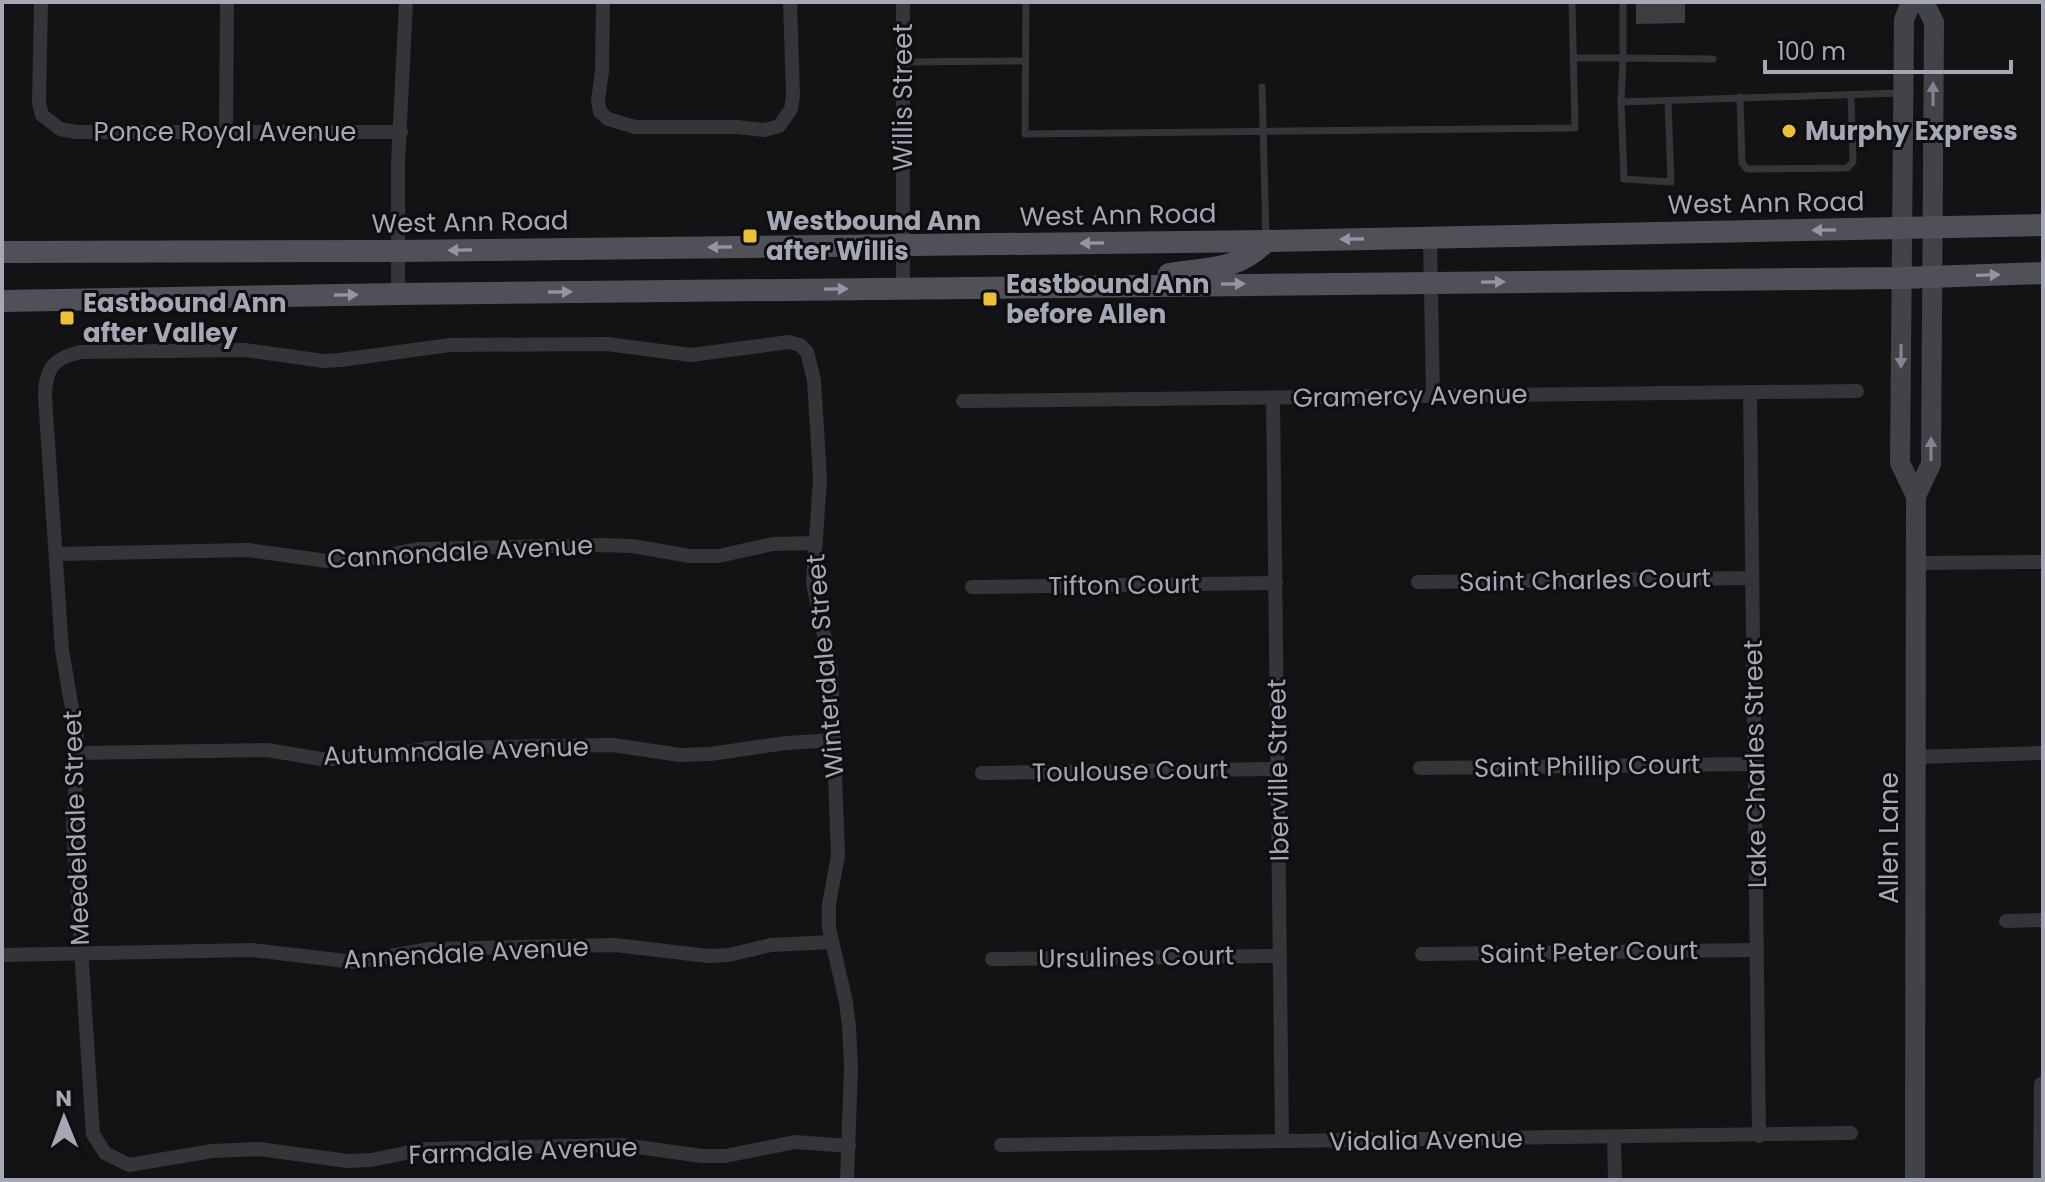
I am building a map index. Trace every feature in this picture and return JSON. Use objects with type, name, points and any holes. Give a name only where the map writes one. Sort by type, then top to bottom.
[{"type":"main road","name":"Allen Lane","points":[[1911,2],[1904,20],[1900,463],[1916,496]]},
{"type":"main road","name":"Allen Lane","points":[[1915,1180],[1916,496],[1931,464],[1933,228],[1934,22],[1924,2]]},
{"type":"main road","name":"West Ann Road","points":[[2,252],[397,251],[1266,241],[2043,225]]},
{"type":"main road","points":[[1084,286],[1234,264],[1253,255],[1266,241]]},
{"type":"main road","points":[[2,301],[1902,278],[2043,273]]},
{"type":"street","name":"Ponce Royal Avenue","points":[[41,2],[39,103],[42,115],[60,129],[76,132],[401,132]]},
{"type":"street","points":[[226,132],[227,2]]},
{"type":"street","points":[[398,294],[406,2]]},
{"type":"street","points":[[603,2],[602,71],[598,101],[600,112],[608,119],[635,127],[764,130],[779,126],[791,109],[790,2]]},
{"type":"street","name":"Willis Street","points":[[903,2],[903,288]]},
{"type":"street","points":[[1430,238],[1433,396]]},
{"type":"street","name":"Winterdale Street","points":[[58,360],[81,352],[245,350],[332,361],[450,345],[607,344],[691,355],[789,342],[800,345],[807,352],[815,394],[820,478],[813,583],[831,668],[834,740],[838,856],[829,904],[832,942],[846,1002],[851,1067],[847,1180]]},
{"type":"street","name":"Meedeldale Street","points":[[58,360],[45,378],[62,650],[78,753],[73,825],[93,1134],[105,1153]]},
{"type":"street","name":"Gramercy Avenue","points":[[963,401],[1857,391]]},
{"type":"street","name":"Lake Charles Street","points":[[1750,392],[1759,1136]]},
{"type":"street","name":"Iberville Street","points":[[1273,398],[1282,1141]]},
{"type":"street","name":"Cannondale Avenue","points":[[56,554],[248,550],[327,561],[372,558],[418,549],[602,545],[632,546],[690,556],[718,556],[773,544],[814,543]]},
{"type":"street","points":[[1916,563],[2043,562]]},
{"type":"street","name":"Saint Charles Court","points":[[1418,582],[1752,578]]},
{"type":"street","name":"Tifton Court","points":[[972,587],[1276,583]]},
{"type":"street","name":"Autumndale Avenue","points":[[78,753],[267,750],[321,759],[346,759],[376,758],[429,748],[613,745],[680,755],[834,740]]},
{"type":"street","points":[[1915,757],[2043,753]]},
{"type":"street","name":"Saint Phillip Court","points":[[1420,768],[1755,764]]},
{"type":"street","name":"Toulouse Court","points":[[982,773],[1278,769]]},
{"type":"street","points":[[2006,921],[2043,920]]},
{"type":"street","name":"Annendale Avenue","points":[[2,955],[252,950],[355,962],[430,949],[615,945],[708,956],[729,955],[771,945],[832,942]]},
{"type":"street","name":"Saint Peter Court","points":[[1422,954],[1757,950]]},
{"type":"street","name":"Ursulines Court","points":[[992,959],[1280,956]]},
{"type":"street","points":[[2040,1180],[2041,1084]]},
{"type":"street","name":"Vidalia Avenue","points":[[1001,1145],[1851,1133]]},
{"type":"street","points":[[1614,1138],[1615,1180]]},
{"type":"street","name":"Farmdale Avenue","points":[[105,1153],[129,1165],[212,1151],[259,1149],[348,1161],[371,1160],[425,1149],[623,1145],[702,1156],[725,1156],[795,1142],[849,1146]]},
{"type":"lane","points":[[1026,2],[1025,134],[1575,128],[1572,2]]},
{"type":"lane","points":[[1623,2],[1621,102],[1624,179],[1671,182],[1668,102]]},
{"type":"lane","points":[[1573,58],[1713,59]]},
{"type":"lane","points":[[902,62],[1025,61]]},
{"type":"lane","points":[[1262,87],[1266,241]]},
{"type":"lane","points":[[1621,102],[1903,93]]},
{"type":"lane","points":[[1740,97],[1742,163],[1747,169],[1847,168],[1853,162],[1851,95]]},
{"type":"building","points":[[1636,2],[1685,2],[1685,23],[1636,24]]},
{"type":"place","name":"Murphy Express","points":[[1789,131]]},
{"type":"place","name":"Westbound Ann after Willis","points":[[750,236]]},
{"type":"place","name":"Eastbound Ann before Allen","points":[[990,299]]},
{"type":"place","name":"Eastbound Ann after Valley","points":[[67,318]]}]
